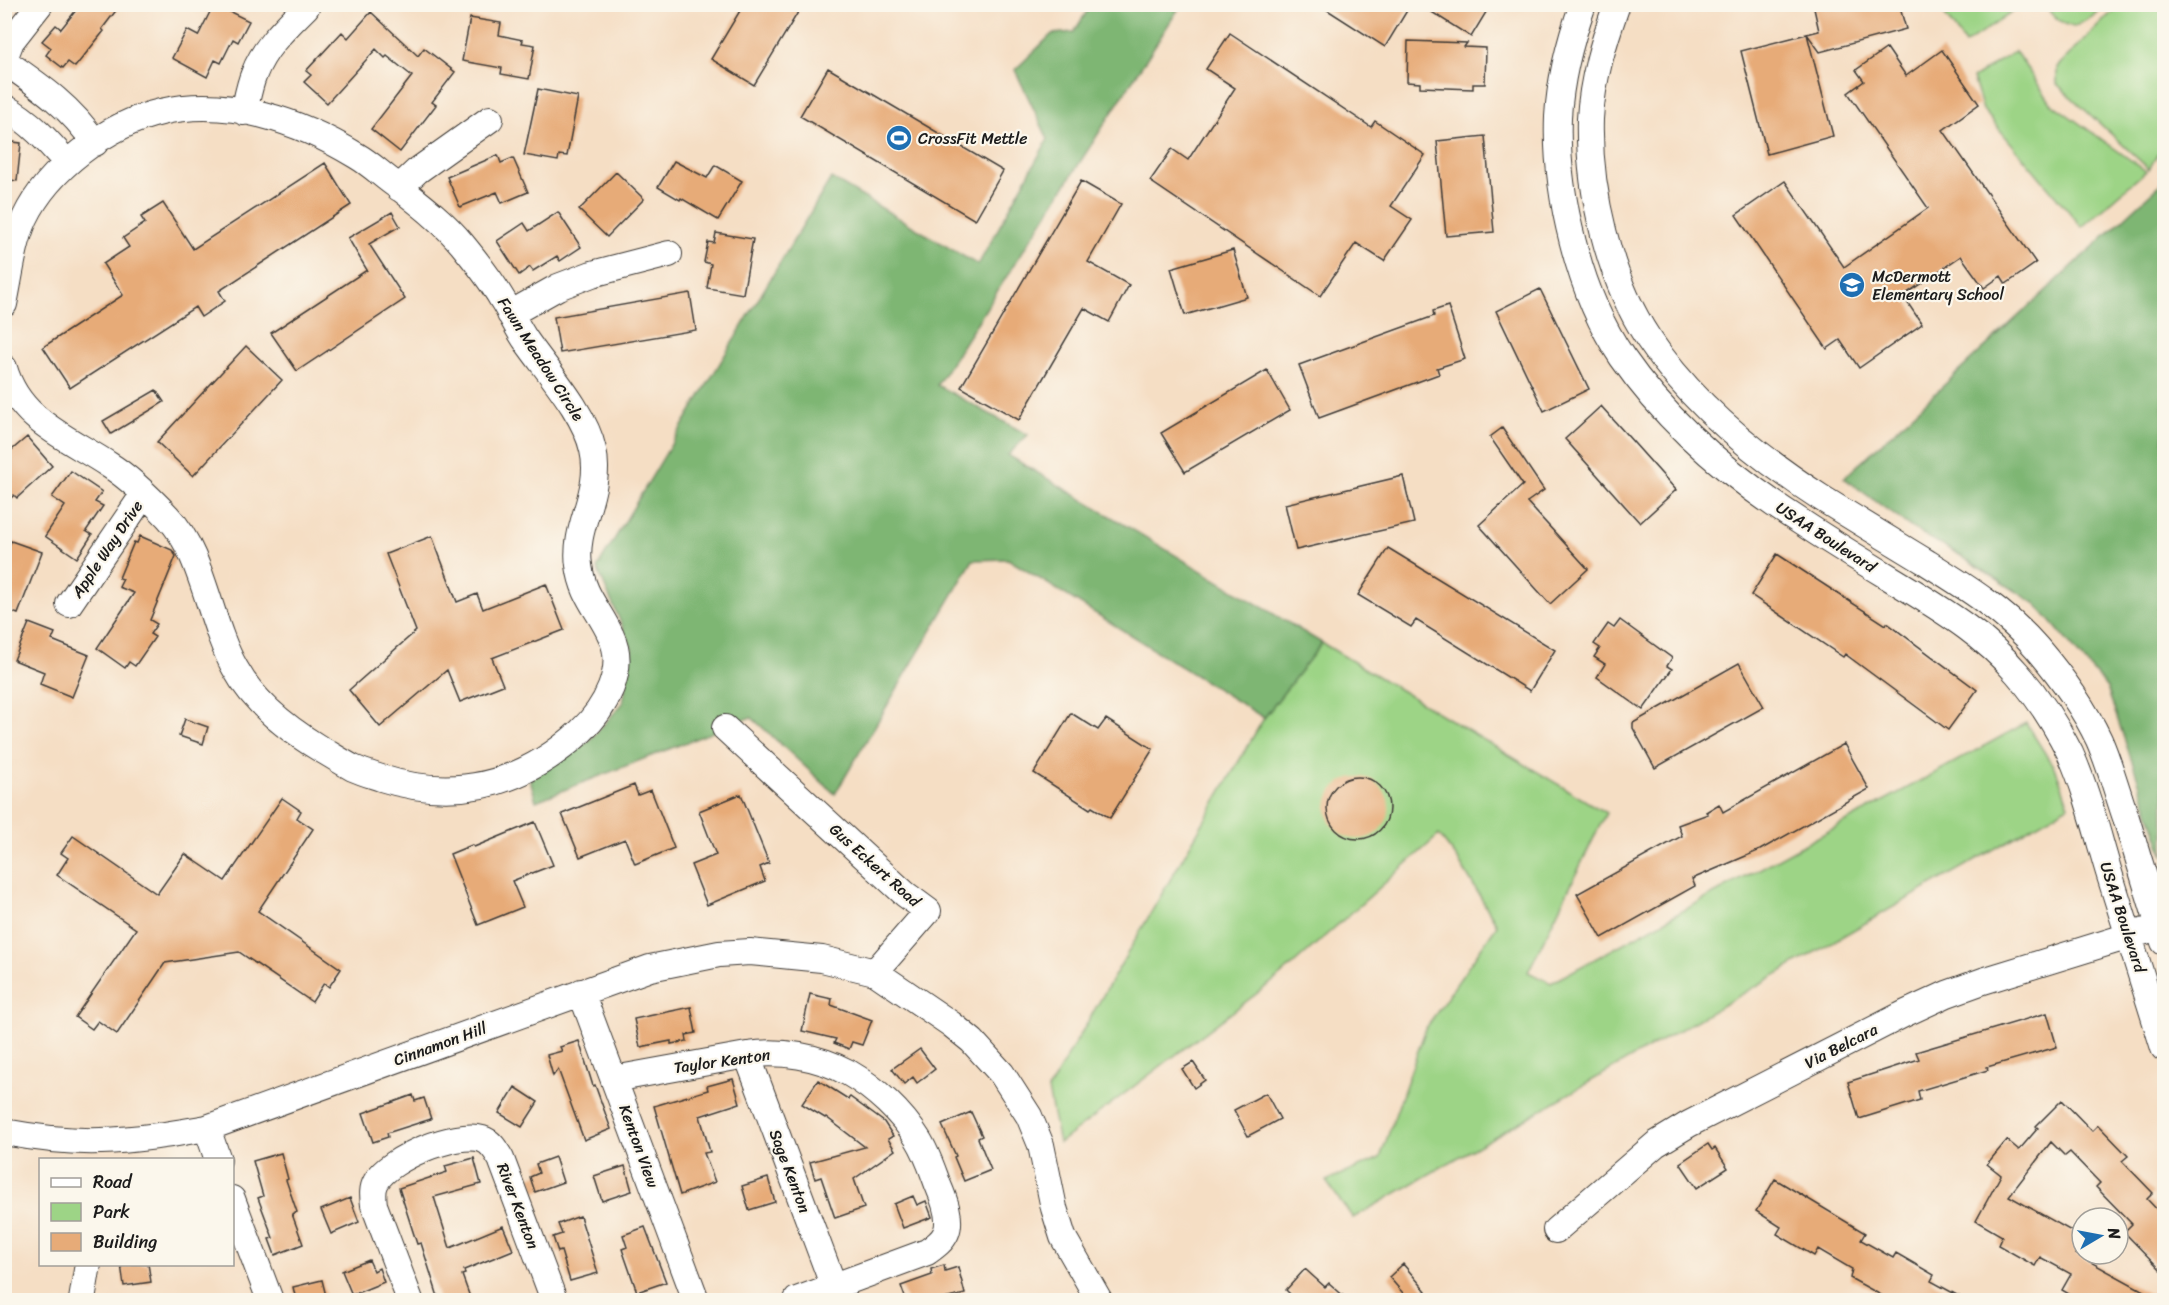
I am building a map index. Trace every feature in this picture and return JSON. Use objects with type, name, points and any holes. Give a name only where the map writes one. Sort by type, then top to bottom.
[{"type":"street","points":[[40,4],[11,41],[4,60],[66,107],[95,143]]},
{"type":"street","points":[[244,112],[253,75],[261,59],[275,38],[306,6]]},
{"type":"street","points":[[1582,6],[1614,12]]},
{"type":"street","name":"USAA Boulevard","points":[[1582,6],[1564,68],[1558,117],[1562,184],[1582,273],[1598,313],[1621,356],[1688,434],[1724,468],[1800,522],[1964,623],[2016,672],[2037,699],[2062,740],[2078,776],[2164,1048]]},
{"type":"street","name":"USAA Boulevard","points":[[1614,12],[1596,74],[1590,119],[1595,190],[1612,263],[1627,299],[1648,338],[1710,411],[1744,443],[1817,495],[1983,597],[2017,627],[2037,649],[2063,680],[2091,725],[2109,765],[2162,934]]},
{"type":"street","points":[[4,107],[22,117],[42,134],[66,163]]},
{"type":"street","name":"Fawn Meadow Circle","points":[[4,303],[14,255],[14,216],[41,192],[66,163],[105,135],[145,116],[192,108],[224,108],[284,119],[359,157],[439,218],[459,240],[483,271],[522,336],[568,398],[589,436],[593,450],[594,483],[579,538],[578,561],[583,588],[611,633],[618,661],[612,684],[594,717],[549,758],[527,770],[498,781],[448,790],[405,786],[356,770],[301,737],[272,715],[250,692],[235,669],[213,618],[188,542],[171,519],[113,467],[57,434],[10,398],[4,368]]},
{"type":"street","points":[[399,188],[417,171],[490,119]]},
{"type":"street","points":[[1573,239],[1604,232]]},
{"type":"street","points":[[510,314],[558,287],[592,274],[669,254]]},
{"type":"street","points":[[1747,484],[1766,459]]},
{"type":"street","name":"Apple Way Drive","points":[[69,604],[144,494]]},
{"type":"street","points":[[2062,740],[2091,725]]},
{"type":"street","name":"Gus Eckert Road","points":[[726,728],[893,883],[927,911],[875,972]]},
{"type":"street","name":"Via Belcara","points":[[1556,1230],[1656,1144],[1896,1018],[1947,994],[1983,981],[2129,936],[2162,934]]},
{"type":"street","name":"Cinnamon Hill","points":[[5,1138],[101,1141],[152,1137],[223,1124],[650,968],[719,954],[750,952],[786,954],[822,959],[875,972]]},
{"type":"street","points":[[875,972],[926,1005],[972,1041],[1002,1074],[1015,1093],[1029,1116],[1041,1145],[1054,1208],[1064,1237],[1099,1300]]},
{"type":"street","name":"Kenton View","points":[[581,992],[696,1300]]},
{"type":"street","name":"Taylor Kenton","points":[[614,1079],[747,1055],[786,1053],[821,1062],[848,1073],[873,1090],[902,1117],[918,1138],[942,1194],[948,1216],[947,1232],[940,1243],[927,1252],[834,1287]]},
{"type":"street","name":"Sage Kenton","points":[[747,1055],[834,1287]]},
{"type":"street","points":[[207,1128],[217,1158]]},
{"type":"street","name":"River Kenton","points":[[410,1300],[374,1204],[375,1183],[395,1162],[451,1140],[470,1137],[484,1140],[494,1147],[501,1159],[554,1300]]},
{"type":"street","points":[[235,1212],[270,1300]]},
{"type":"street","points":[[82,1300],[88,1266]]},
{"type":"street","points":[[797,1300],[834,1287]]},
{"type":"green space","points":[[1091,5],[1181,5],[937,385],[1028,435],[1008,455],[1322,643],[1264,718],[1008,559],[973,560],[835,794],[751,717],[536,801],[530,779],[589,741],[623,703],[632,649],[597,568],[831,178],[978,265],[1048,139],[1015,70],[1052,34],[1074,32]]},
{"type":"green space","points":[[1938,5],[2023,5],[1965,44]]},
{"type":"green space","points":[[2053,5],[2104,5],[2092,17],[2074,27],[2054,16],[2048,9]]},
{"type":"green space","points":[[2119,5],[2157,5],[2164,14],[2164,143],[2149,169],[2057,84],[2057,67]]},
{"type":"green space","points":[[2015,51],[2051,103],[2146,171],[2082,227],[1983,110],[1973,78]]},
{"type":"green space","points":[[2164,181],[2164,856],[2107,688],[2036,604],[1958,554],[1912,528],[1844,478]]},
{"type":"green space","points":[[1322,643],[1606,813],[1528,972],[1551,983],[2026,723],[2057,772],[2069,806],[1353,1218],[1326,1181],[1380,1158],[1426,1028],[1497,925],[1457,858],[1439,835],[1280,976],[1059,1143],[1048,1090],[1264,718]]},
{"type":"building","points":[[81,4],[121,4],[102,29],[104,31],[75,67],[68,62],[63,68],[46,55],[51,48],[42,41],[56,25],[61,29]]},
{"type":"building","points":[[214,4],[249,21],[238,42],[233,39],[221,63],[215,60],[207,77],[172,58],[187,30],[198,36]]},
{"type":"building","points":[[744,4],[803,4],[754,85],[711,59]]},
{"type":"building","points":[[1318,4],[1411,4],[1385,47]]},
{"type":"building","points":[[1419,4],[1491,4],[1471,37]]},
{"type":"building","points":[[1813,4],[1899,4],[1906,29],[1820,52],[1807,34],[1819,31]]},
{"type":"building","points":[[371,12],[418,56],[424,48],[455,72],[432,102],[436,105],[400,152],[371,129],[412,76],[387,56],[385,58],[376,49],[327,103],[304,82],[311,75],[306,71],[342,32],[348,38]]},
{"type":"building","points":[[470,18],[501,23],[499,35],[535,45],[529,79],[501,74],[502,68],[462,61]]},
{"type":"building","points":[[1230,33],[1371,127],[1375,121],[1425,155],[1391,206],[1412,220],[1384,261],[1356,243],[1320,296],[1150,181],[1172,149],[1188,160],[1235,88],[1206,69]]},
{"type":"building","points":[[1807,34],[1833,136],[1767,154],[1741,51]]},
{"type":"building","points":[[1408,41],[1467,43],[1464,47],[1486,48],[1485,84],[1473,84],[1473,89],[1420,87],[1420,83],[1407,82]]},
{"type":"building","points":[[1887,48],[1906,76],[1942,50],[1979,104],[1943,130],[2036,263],[2006,284],[2001,276],[1984,288],[1961,256],[1903,296],[1922,324],[1859,368],[1840,340],[1827,349],[1736,215],[1785,181],[1844,267],[1928,208],[1848,93],[1864,81],[1856,70]]},
{"type":"building","points":[[828,68],[1003,171],[975,220],[800,116]]},
{"type":"building","points":[[538,89],[578,97],[567,156],[559,155],[558,161],[524,155]]},
{"type":"building","points":[[1485,136],[1494,232],[1446,236],[1437,141]]},
{"type":"building","points":[[4,141],[21,143],[17,181],[4,179]]},
{"type":"building","points":[[498,155],[501,163],[513,158],[528,192],[502,203],[497,192],[460,207],[447,177]]},
{"type":"building","points":[[674,161],[707,178],[715,165],[742,181],[718,220],[658,187]]},
{"type":"building","points":[[325,163],[351,205],[219,291],[225,301],[201,317],[195,307],[70,388],[43,347],[123,295],[103,264],[129,247],[123,238],[145,223],[141,217],[163,203],[193,249]]},
{"type":"building","points":[[616,172],[644,199],[607,237],[579,210]]},
{"type":"building","points":[[1081,181],[1121,204],[1088,262],[1129,285],[1109,322],[1084,308],[1019,420],[961,387]]},
{"type":"building","points":[[392,212],[400,226],[369,244],[405,299],[297,371],[271,333],[367,270],[348,238]]},
{"type":"building","points":[[558,212],[581,247],[560,261],[557,256],[533,271],[530,267],[519,275],[497,241],[524,223],[529,231]]},
{"type":"building","points":[[716,233],[753,239],[743,294],[707,288],[711,264],[704,262],[708,242],[714,243]]},
{"type":"building","points":[[1233,250],[1247,297],[1185,315],[1171,268]]},
{"type":"building","points":[[1540,289],[1589,389],[1544,411],[1496,311]]},
{"type":"building","points":[[690,293],[696,330],[560,353],[554,317]]},
{"type":"building","points":[[1448,306],[1465,359],[1437,368],[1439,374],[1319,418],[1299,365],[1434,316],[1433,311]]},
{"type":"building","points":[[246,346],[282,380],[193,476],[157,442]]},
{"type":"building","points":[[1267,370],[1290,410],[1185,472],[1161,433]]},
{"type":"building","points":[[156,390],[164,402],[111,434],[103,421]]},
{"type":"building","points":[[1601,406],[1676,490],[1640,523],[1565,439]]},
{"type":"building","points":[[1502,428],[1544,490],[1527,502],[1588,569],[1550,604],[1479,525],[1523,485],[1490,437]]},
{"type":"building","points":[[27,437],[52,466],[17,498],[14,495],[4,505],[4,464],[11,458],[7,454]]},
{"type":"building","points":[[71,471],[102,492],[95,502],[103,506],[86,531],[92,535],[77,558],[45,536],[65,506],[52,497]]},
{"type":"building","points":[[1403,476],[1414,523],[1296,550],[1285,504]]},
{"type":"building","points":[[140,536],[172,550],[176,556],[150,620],[157,624],[150,634],[155,637],[135,666],[129,662],[125,668],[97,648],[134,593],[119,587],[123,579],[119,578],[134,542],[137,543]]},
{"type":"building","points":[[432,536],[457,602],[477,594],[483,609],[546,584],[564,630],[492,658],[503,685],[460,702],[447,670],[380,727],[349,690],[416,631],[386,554]]},
{"type":"building","points":[[11,541],[42,552],[18,614],[4,609],[4,546],[8,548]]},
{"type":"building","points":[[1388,548],[1555,650],[1530,691],[1416,620],[1411,627],[1358,595]]},
{"type":"building","points":[[1777,554],[1886,625],[1887,623],[1977,690],[1948,730],[1845,654],[1843,657],[1751,595]]},
{"type":"building","points":[[1620,620],[1672,658],[1667,666],[1672,669],[1643,710],[1597,677],[1605,664],[1594,657],[1600,648],[1594,644],[1608,624],[1614,628]]},
{"type":"building","points":[[29,623],[55,633],[52,640],[89,655],[72,697],[40,684],[44,672],[14,660]]},
{"type":"building","points":[[1739,663],[1764,707],[1655,768],[1633,728],[1633,723]]},
{"type":"building","points":[[1071,713],[1098,730],[1106,719],[1153,749],[1110,818],[1092,807],[1090,809],[1034,773]]},
{"type":"building","points":[[185,719],[208,727],[203,744],[179,736]]},
{"type":"building","points":[[1844,744],[1869,789],[1760,850],[1692,879],[1695,886],[1602,938],[1577,894],[1682,836],[1678,825],[1708,814],[1706,812],[1719,804],[1723,812]]},
{"type":"building","points":[[1358,777],[1370,779],[1380,786],[1387,796],[1389,808],[1387,820],[1380,830],[1370,837],[1358,839],[1346,837],[1336,830],[1329,820],[1327,808],[1329,796],[1336,786],[1346,779]]},
{"type":"building","points":[[634,785],[638,795],[651,790],[674,848],[635,864],[625,839],[580,857],[562,814]]},
{"type":"building","points":[[741,794],[769,863],[760,867],[765,881],[707,905],[691,865],[716,855],[699,811]]},
{"type":"building","points":[[282,798],[301,811],[297,818],[313,829],[258,911],[341,969],[329,987],[324,983],[312,1002],[239,952],[165,963],[117,1034],[98,1021],[92,1029],[75,1017],[136,929],[57,875],[68,858],[61,853],[73,836],[157,894],[185,854],[225,881]]},
{"type":"building","points":[[535,822],[553,865],[512,881],[523,907],[478,925],[450,854],[472,845],[474,847]]},
{"type":"building","points":[[810,994],[832,999],[831,1005],[872,1020],[862,1045],[852,1042],[849,1049],[834,1043],[836,1039],[802,1031]]},
{"type":"building","points":[[691,1007],[696,1033],[686,1035],[687,1041],[671,1044],[671,1041],[640,1047],[634,1019]]},
{"type":"building","points":[[2047,1013],[2057,1047],[1987,1067],[1988,1070],[1918,1091],[1920,1100],[1859,1119],[1848,1082],[1919,1059],[1916,1052]]},
{"type":"building","points":[[579,1041],[593,1086],[595,1085],[611,1129],[584,1140],[558,1069],[553,1076],[547,1055],[562,1051],[560,1047]]},
{"type":"building","points":[[920,1049],[935,1069],[917,1083],[913,1077],[904,1084],[892,1069]]},
{"type":"building","points":[[1193,1062],[1205,1080],[1194,1088],[1182,1069]]},
{"type":"building","points":[[733,1079],[740,1103],[700,1116],[710,1152],[704,1153],[715,1182],[680,1195],[654,1106],[708,1090],[707,1086]]},
{"type":"building","points":[[818,1080],[848,1099],[850,1097],[884,1122],[893,1136],[888,1139],[895,1150],[854,1179],[864,1208],[835,1218],[821,1177],[815,1179],[810,1162],[865,1147],[826,1117],[802,1104]]},
{"type":"building","points":[[515,1087],[538,1102],[522,1127],[499,1113]]},
{"type":"building","points":[[1266,1093],[1280,1119],[1248,1136],[1234,1110]]},
{"type":"building","points":[[413,1095],[415,1101],[424,1098],[431,1119],[387,1133],[388,1137],[373,1142],[363,1113]]},
{"type":"building","points":[[2062,1100],[2092,1131],[2098,1125],[2128,1156],[2122,1161],[2153,1193],[2147,1199],[2164,1217],[2164,1273],[2130,1238],[2132,1224],[2130,1206],[2114,1206],[2096,1187],[2100,1183],[2070,1152],[2065,1156],[2051,1142],[2009,1196],[2070,1230],[2070,1266],[2098,1266],[2160,1300],[2079,1300],[2062,1290],[2071,1274],[2040,1257],[2035,1266],[1998,1245],[2002,1236],[1976,1221],[2001,1175],[1987,1164],[2007,1140],[2019,1150],[2038,1128],[2036,1126]]},
{"type":"building","points":[[971,1112],[982,1136],[978,1138],[991,1170],[964,1181],[942,1125]]},
{"type":"building","points":[[1708,1144],[1712,1150],[1715,1148],[1728,1168],[1697,1188],[1680,1163]]},
{"type":"building","points":[[281,1153],[288,1179],[286,1180],[297,1212],[292,1214],[303,1244],[275,1255],[269,1239],[273,1238],[258,1198],[263,1196],[253,1161]]},
{"type":"building","points":[[555,1157],[563,1182],[535,1192],[530,1177],[539,1173],[536,1164]]},
{"type":"building","points":[[474,1158],[481,1184],[434,1197],[450,1248],[503,1226],[513,1250],[464,1270],[465,1274],[462,1275],[471,1300],[439,1300],[421,1243],[417,1244],[399,1188],[447,1172],[445,1166]]},
{"type":"building","points":[[625,1166],[632,1191],[602,1201],[594,1176]]},
{"type":"building","points":[[768,1178],[775,1202],[749,1210],[742,1186]]},
{"type":"building","points":[[1775,1179],[1865,1233],[1861,1240],[1893,1258],[1896,1253],[1934,1275],[1931,1281],[1966,1300],[1890,1300],[1850,1278],[1852,1269],[1818,1249],[1814,1256],[1777,1234],[1781,1227],[1756,1211]]},
{"type":"building","points":[[913,1196],[917,1205],[926,1201],[932,1217],[903,1228],[894,1204]]},
{"type":"building","points":[[350,1198],[359,1222],[331,1234],[321,1210]]},
{"type":"building","points":[[580,1216],[598,1273],[570,1281],[561,1251],[558,1252],[553,1237],[562,1234],[558,1224]]},
{"type":"building","points":[[645,1227],[666,1282],[637,1292],[622,1249],[627,1247],[623,1235]]},
{"type":"building","points":[[369,1260],[374,1271],[379,1268],[384,1282],[352,1295],[342,1271]]},
{"type":"building","points":[[1403,1264],[1426,1291],[1415,1300],[1409,1300],[1389,1277]]},
{"type":"building","points":[[944,1265],[945,1271],[958,1267],[965,1294],[940,1300],[906,1300],[901,1286],[932,1275],[931,1269]]},
{"type":"building","points":[[121,1266],[148,1266],[151,1282],[124,1286]]},
{"type":"building","points":[[1305,1269],[1325,1287],[1329,1283],[1348,1300],[1296,1300],[1286,1290]]},
{"type":"building","points":[[322,1280],[327,1300],[296,1300],[293,1287]]},
{"type":"place","name":"CrossFit Mettle","points":[[899,138]]},
{"type":"place","name":"McDermott Elementary School","points":[[1852,285]]}]
